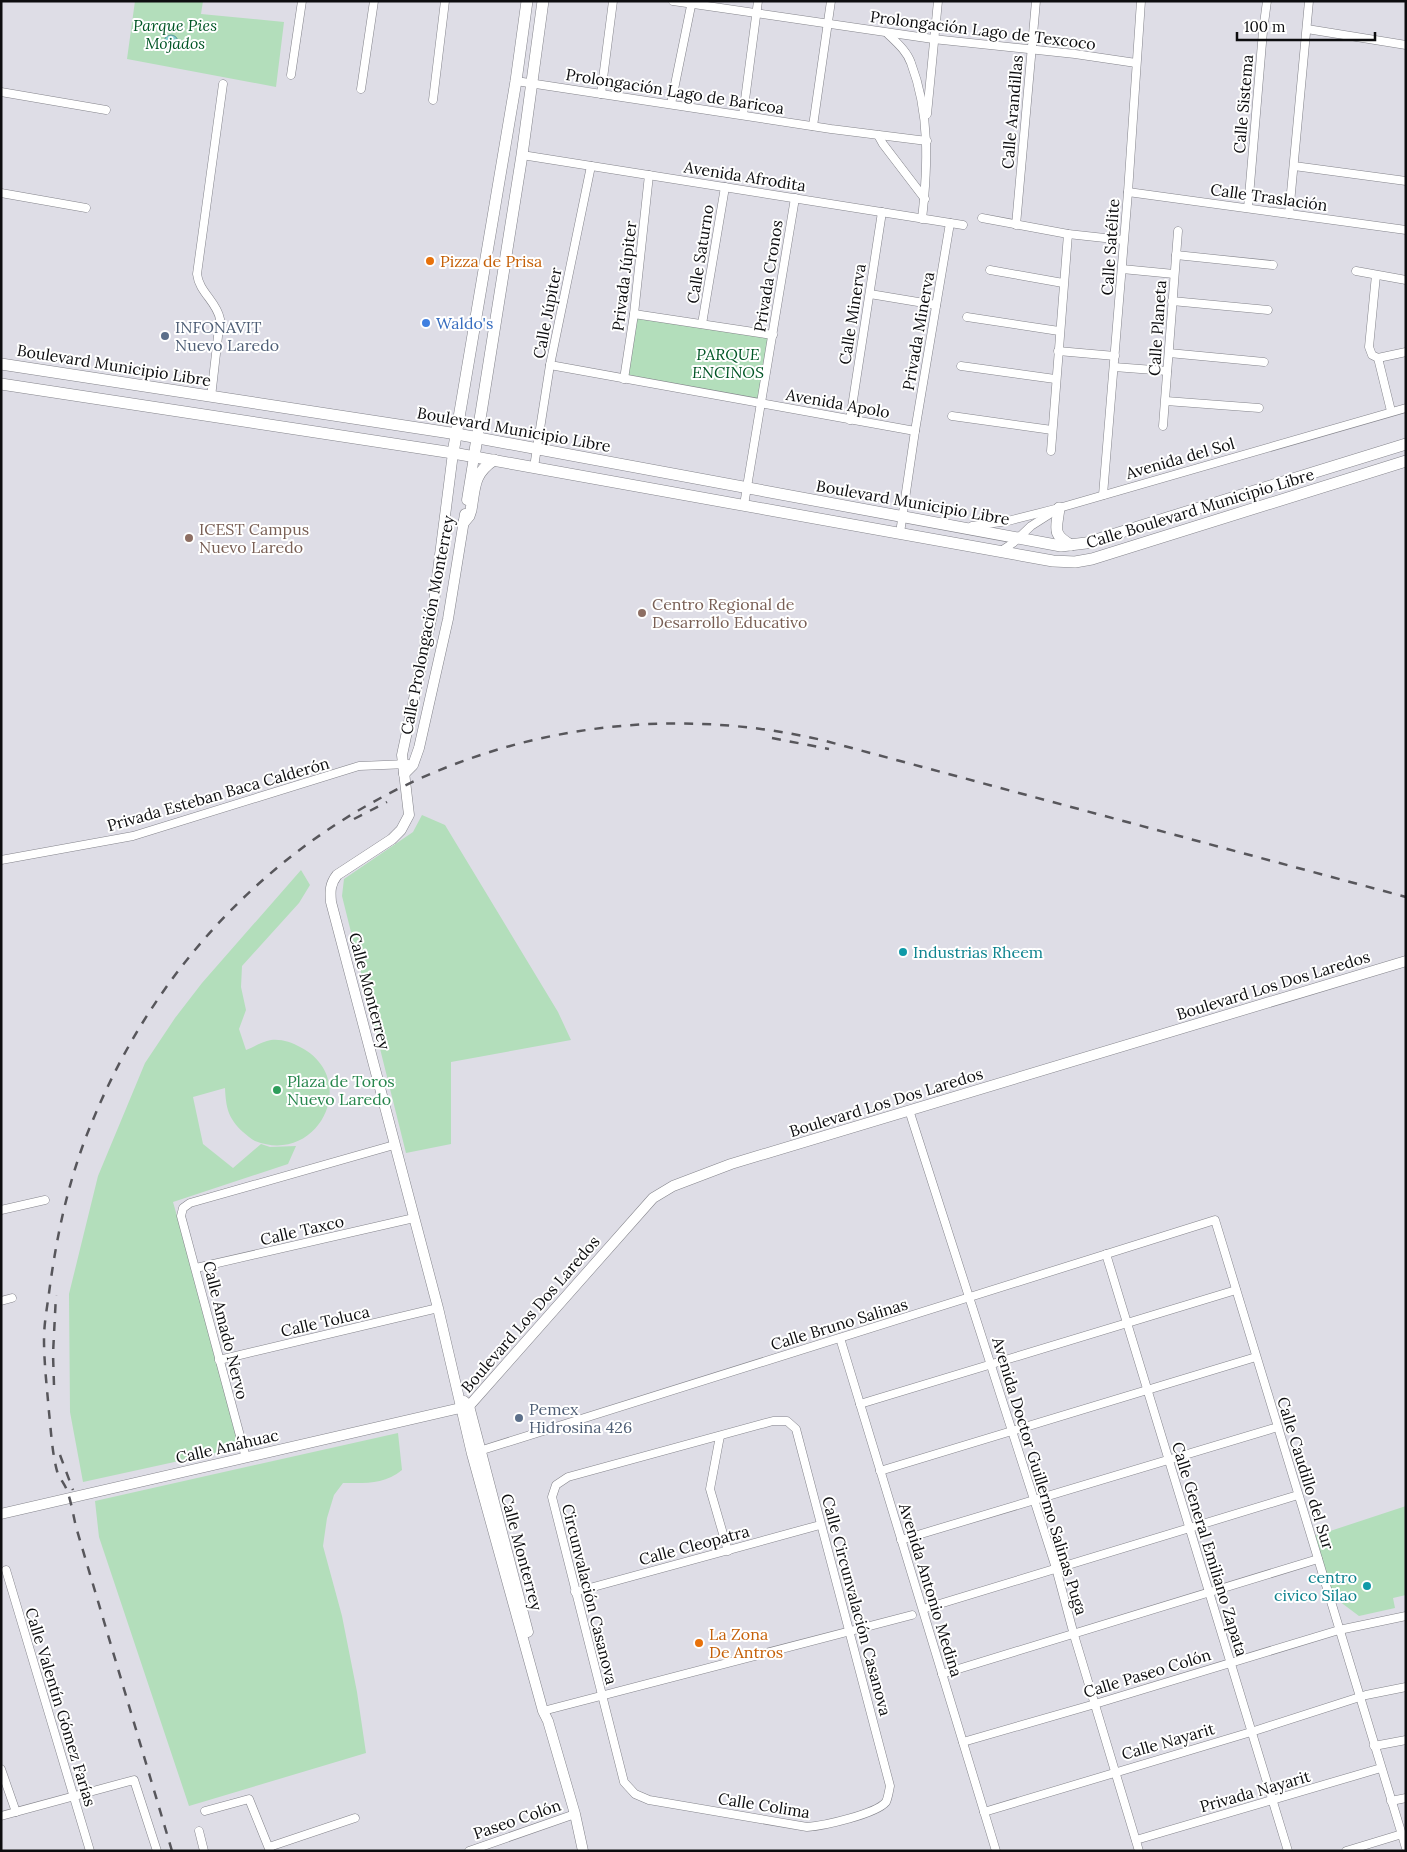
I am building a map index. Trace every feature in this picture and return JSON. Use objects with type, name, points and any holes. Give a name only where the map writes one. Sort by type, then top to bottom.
[{"type":"main road","name":"Calle Prolongación Monterrey","points":[[454,453],[516,81],[527,1]]},
{"type":"main road","name":"Calle Prolongación Monterrey","points":[[474,457],[522,155],[543,1]]},
{"type":"main road","name":"Boulevard Municipio Libre","points":[[1,364],[457,434],[1019,538]]},
{"type":"main road","name":"Boulevard Municipio Libre","points":[[1,384],[454,453],[1000,551]]},
{"type":"main road","points":[[156,408],[159,389]]},
{"type":"main road","points":[[274,426],[277,407]]},
{"type":"main road","name":"Calle Boulevard Municipio Libre","points":[[1019,538],[1061,546],[1073,546],[1406,444]]},
{"type":"main road","points":[[590,478],[593,459]]},
{"type":"main road","points":[[464,522],[471,510],[479,472],[494,460]]},
{"type":"main road","name":"Calle Boulevard Municipio Libre","points":[[1000,551],[1075,562],[1092,559],[1406,461]]},
{"type":"main road","points":[[1059,508],[1057,534],[1060,539],[1073,546]]},
{"type":"street","points":[[291,75],[302,1]]},
{"type":"street","points":[[361,89],[374,1]]},
{"type":"street","points":[[433,100],[445,1]]},
{"type":"street","points":[[601,94],[613,1]]},
{"type":"street","name":"Prolongación Lago de Texcoco","points":[[673,1],[888,33],[1032,51],[1075,54],[1136,63]]},
{"type":"street","points":[[742,115],[758,1]]},
{"type":"street","points":[[813,126],[831,1]]},
{"type":"street","points":[[926,126],[938,1]]},
{"type":"street","name":"Calle Arandillas","points":[[1016,225],[1036,1]]},
{"type":"street","name":"Calle Satélite","points":[[1103,495],[1128,192],[1141,1]]},
{"type":"street","name":"Calle Sistema","points":[[1248,208],[1267,1]]},
{"type":"street","points":[[1289,214],[1309,1]]},
{"type":"street","points":[[671,104],[691,3]]},
{"type":"street","points":[[1307,29],[1406,45]]},
{"type":"street","points":[[888,33],[911,62],[922,99],[927,141],[922,218]]},
{"type":"street","name":"Prolongación Lago de Baricoa","points":[[516,81],[830,129],[927,141]]},
{"type":"street","points":[[211,396],[220,319],[219,313],[200,285],[197,274],[223,84]]},
{"type":"street","points":[[1,92],[106,110]]},
{"type":"street","points":[[878,135],[924,199]]},
{"type":"street","name":"Avenida Afrodita","points":[[522,155],[963,225]]},
{"type":"street","name":"Calle Júpiter","points":[[534,467],[550,365],[591,166]]},
{"type":"street","points":[[1294,166],[1406,181]]},
{"type":"street","name":"Privada Júpiter","points":[[624,379],[634,314],[649,175]]},
{"type":"street","name":"Calle Saturno","points":[[702,324],[725,187]]},
{"type":"street","name":"Calle Traslación","points":[[1128,192],[1406,230]]},
{"type":"street","points":[[1,193],[86,208]]},
{"type":"street","name":"Privada Cronos","points":[[744,505],[795,198]]},
{"type":"street","name":"Calle Minerva","points":[[850,420],[882,212]]},
{"type":"street","points":[[982,218],[1068,234],[1123,240]]},
{"type":"street","name":"Privada Minerva","points":[[900,533],[950,223]]},
{"type":"street","name":"Calle Planeta","points":[[1163,426],[1178,231]]},
{"type":"street","points":[[1051,451],[1068,234]]},
{"type":"street","points":[[1176,255],[1273,265]]},
{"type":"street","points":[[1122,269],[1174,274]]},
{"type":"street","points":[[990,270],[1063,282]]},
{"type":"street","points":[[1356,271],[1406,280]]},
{"type":"street","points":[[1376,275],[1369,347],[1372,355],[1378,358],[1406,352]]},
{"type":"street","points":[[870,294],[936,305]]},
{"type":"street","points":[[1172,301],[1268,310]]},
{"type":"street","points":[[634,314],[773,335]]},
{"type":"street","points":[[967,317],[1059,331]]},
{"type":"street","points":[[1058,351],[1115,356]]},
{"type":"street","points":[[1170,353],[1264,362]]},
{"type":"street","points":[[1378,358],[1391,411]]},
{"type":"street","name":"Avenida Apolo","points":[[550,365],[915,431]]},
{"type":"street","points":[[961,366],[1056,379]]},
{"type":"street","points":[[1114,367],[1167,372]]},
{"type":"street","points":[[1166,401],[1259,408]]},
{"type":"street","name":"Avenida del Sol","points":[[960,527],[997,524],[1059,508],[1406,408]]},
{"type":"street","points":[[952,416],[1052,430]]},
{"type":"street","name":"Calle Prolongación Monterrey","points":[[406,767],[404,744],[433,610],[454,453]]},
{"type":"street","name":"Calle Prolongación Monterrey","points":[[406,767],[419,748],[441,652],[474,457]]},
{"type":"street","points":[[1000,551],[1019,538],[1031,526],[1059,508]]},
{"type":"street","name":"Privada Esteban Baca Calderón","points":[[1,860],[133,836],[359,766],[406,767]]},
{"type":"street","name":"Calle Monterrey","points":[[406,767],[404,785],[409,807],[407,822],[392,839],[337,875],[332,882],[330,891],[331,902],[438,1308],[459,1395],[575,1814],[583,1851]]},
{"type":"street","name":"Boulevard Los Dos Laredos","points":[[464,1408],[619,1235],[653,1198],[662,1192],[710,1170],[1406,961]]},
{"type":"street","name":"Avenida Doctor Guillermo Salinas Puga","points":[[910,1110],[1056,1568],[1074,1635],[1139,1851]]},
{"type":"street","name":"Calle Amado Nervo","points":[[246,1458],[181,1216],[184,1208],[190,1204],[394,1145]]},
{"type":"street","points":[[1,1210],[45,1200]]},
{"type":"street","name":"Calle Taxco","points":[[196,1268],[414,1218]]},
{"type":"street","name":"Calle Bruno Salinas","points":[[476,1452],[1215,1220]]},
{"type":"street","name":"Calle Caudillo del Sur","points":[[1215,1220],[1406,1848]]},
{"type":"street","name":"Calle General Emiliano Zapata","points":[[1106,1254],[1288,1851]]},
{"type":"street","points":[[860,1404],[1236,1290]]},
{"type":"street","points":[[1,1301],[12,1298]]},
{"type":"street","name":"Calle Toluca","points":[[219,1360],[438,1308]]},
{"type":"street","name":"Avenida Antonio Medina","points":[[840,1338],[996,1851]]},
{"type":"street","points":[[880,1471],[1256,1357]]},
{"type":"street","name":"Calle Anáhuac","points":[[1,1514],[464,1408]]},
{"type":"street","name":"Circunvalación Casanova","points":[[635,1794],[624,1782],[575,1592],[552,1497],[556,1485],[568,1477],[773,1421],[787,1421]]},
{"type":"street","name":"Calle Circunvalación Casanova","points":[[787,1421],[796,1429],[820,1526],[850,1631],[890,1786],[886,1801]]},
{"type":"street","points":[[902,1540],[1278,1427]]},
{"type":"street","points":[[720,1436],[710,1489],[728,1550]]},
{"type":"street","points":[[922,1609],[1298,1495]]},
{"type":"street","name":"Calle Cleopatra","points":[[575,1592],[820,1526]]},
{"type":"street","points":[[942,1674],[1318,1560]]},
{"type":"street","name":"Calle Valentín Gómez Farías","points":[[6,1570],[90,1851]]},
{"type":"street","points":[[546,1710],[912,1615]]},
{"type":"street","name":"Calle Paseo Colón","points":[[963,1742],[1339,1630],[1406,1616]]},
{"type":"street","name":"Calle Nayarit","points":[[984,1812],[1114,1771],[1251,1732],[1360,1697],[1406,1687]]},
{"type":"street","points":[[1374,1746],[1406,1740]]},
{"type":"street","name":"Privada Nayarit","points":[[1136,1840],[1381,1768]]},
{"type":"street","points":[[1,1769],[16,1812]]},
{"type":"street","points":[[1,1816],[134,1780],[157,1851]]},
{"type":"street","name":"Calle Colima","points":[[635,1794],[649,1800],[807,1827],[819,1826],[874,1810],[886,1801]]},
{"type":"street","points":[[1391,1801],[1406,1798]]},
{"type":"street","points":[[205,1811],[248,1799],[270,1849],[354,1818]]},
{"type":"street","name":"Paseo Colón","points":[[469,1851],[575,1814]]},
{"type":"street","points":[[198,1831],[204,1851]]},
{"type":"street","points":[[1346,1851],[1402,1834]]},
{"type":"green space","name":"Parque Pies Mojados","points":[[135,1],[203,1],[201,14],[284,22],[276,87],[127,59]]},
{"type":"green space","name":"PARQUE ENCINOS","points":[[634,314],[773,335],[762,403],[624,379]]},
{"type":"green space","points":[[422,815],[445,825],[558,1012],[571,1040],[451,1062],[451,1144],[406,1153],[342,896],[344,879],[413,832]]},
{"type":"green space","points":[[301,870],[310,885],[299,903],[242,966],[241,987],[246,1010],[239,1029],[246,1050],[268,1041],[283,1040],[300,1047],[318,1061],[328,1078],[329,1097],[324,1115],[313,1130],[298,1141],[278,1145],[255,1141],[238,1127],[229,1112],[225,1088],[193,1097],[203,1144],[233,1168],[261,1144],[270,1147],[296,1146],[288,1164],[173,1202],[243,1447],[83,1482],[70,1412],[69,1294],[98,1176],[145,1063],[175,1018],[202,983]]},
{"type":"green space","points":[[398,1433],[402,1470],[381,1481],[343,1483],[334,1495],[327,1518],[323,1546],[342,1616],[357,1692],[366,1753],[189,1806],[99,1537],[95,1501]]},
{"type":"green space","points":[[1406,1506],[1406,1595],[1393,1598],[1395,1608],[1359,1616],[1331,1595],[1312,1537]]},
{"type":"water","points":[[168,35],[174,35],[178,42],[174,49],[168,49],[164,45],[164,39]]},
{"type":"railway","points":[[172,1851],[76,1527],[69,1497],[57,1471],[52,1441],[45,1366],[44,1339],[46,1316],[60,1225],[78,1158],[95,1115],[148,1013],[217,925],[298,851],[390,793],[490,752],[597,729],[708,724],[822,740],[1406,897]]},
{"type":"railway","points":[[772,738],[829,749]]},
{"type":"railway","points":[[354,819],[387,802]]},
{"type":"railway","points":[[54,1385],[53,1354],[56,1295]]},
{"type":"railway","points":[[60,1455],[73,1490]]},
{"type":"place","name":"Pizza de Prisa","points":[[430,261]]},
{"type":"place","name":"Waldo's","points":[[426,323]]},
{"type":"place","name":"INFONAVIT Nuevo Laredo","points":[[165,336]]},
{"type":"place","name":"ICEST Campus Nuevo Laredo","points":[[189,538]]},
{"type":"place","name":"Centro Regional de Desarrollo Educativo","points":[[642,613]]},
{"type":"place","name":"Industrias Rheem","points":[[903,952]]},
{"type":"place","name":"Plaza de Toros Nuevo Laredo","points":[[277,1090]]},
{"type":"place","name":"Pemex Hidrosina 426","points":[[519,1418]]},
{"type":"place","name":"centro civico Silao","points":[[1367,1586]]},
{"type":"place","name":"La Zona De Antros","points":[[699,1643]]}]
